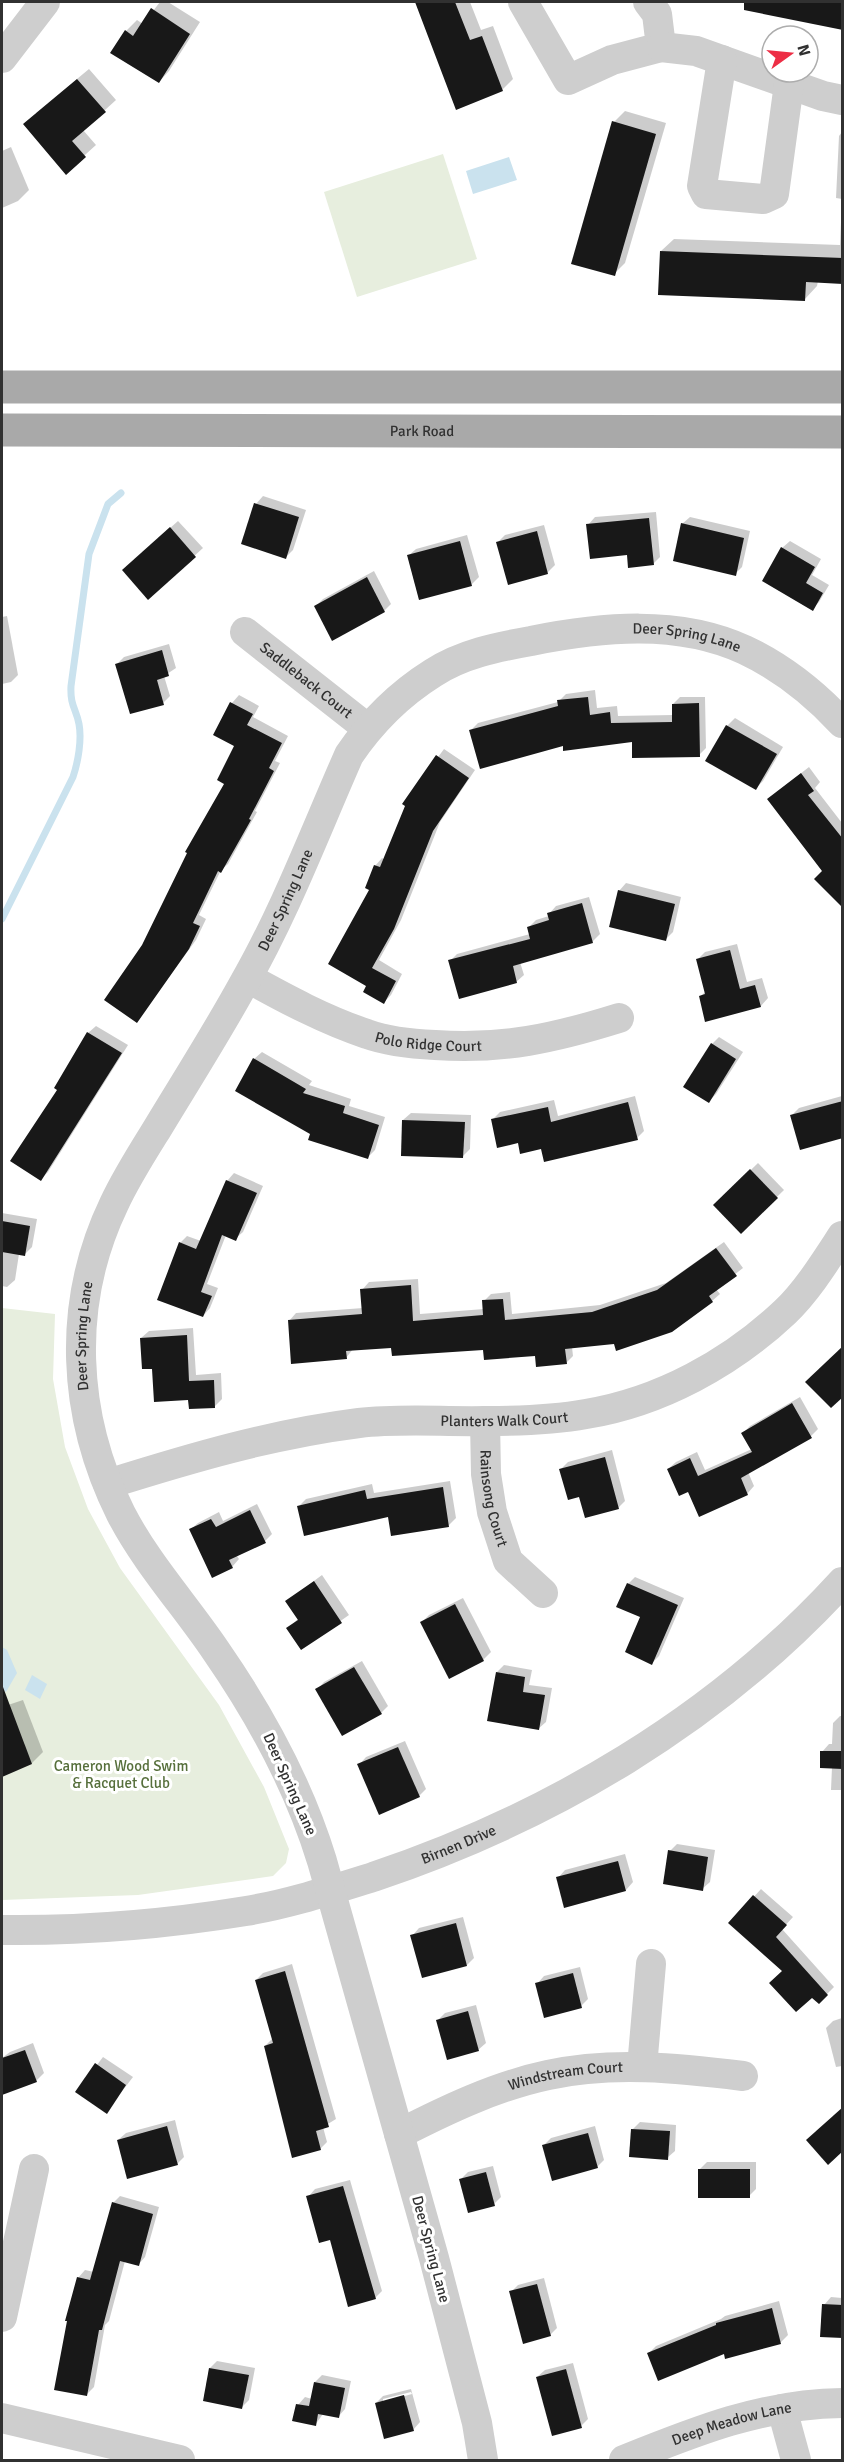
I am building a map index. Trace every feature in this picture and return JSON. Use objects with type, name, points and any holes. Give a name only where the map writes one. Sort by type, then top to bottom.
[{"type":"main road","points":[[2,387],[843,387]]},
{"type":"main road","name":"Park Road","points":[[2,430],[843,432]]},
{"type":"street","points":[[2,58],[45,2]]},
{"type":"street","points":[[523,2],[568,80],[612,60],[661,47],[696,51],[760,74]]},
{"type":"street","points":[[648,2],[657,14],[661,47]]},
{"type":"street","points":[[722,60],[702,186],[706,194],[763,199],[774,194],[789,84],[823,96],[843,100]]},
{"type":"street","name":"Deer Spring Lane","points":[[483,2460],[477,2423],[399,2134],[318,1847],[302,1805],[274,1745],[215,1650],[145,1556],[122,1515],[108,1484],[87,1421],[80,1376],[81,1332],[96,1249],[123,1186],[248,978],[350,755],[368,728],[409,689],[434,672],[489,649],[601,629],[634,627],[700,636],[744,650],[780,670],[843,723]]},
{"type":"street","name":"Saddleback Court","points":[[245,632],[368,728]]},
{"type":"street","name":"Polo Ridge Court","points":[[248,978],[319,1015],[368,1035],[412,1044],[465,1048],[520,1044],[565,1035],[619,1018]]},
{"type":"street","name":"Planters Walk Court","points":[[108,1484],[208,1452],[283,1434],[391,1420],[485,1421],[586,1414],[632,1403],[729,1358],[786,1311],[843,1236]]},
{"type":"street","name":"Rainsong Court","points":[[485,1421],[484,1450],[492,1512],[508,1561],[543,1593]]},
{"type":"street","name":"Birnen Drive","points":[[2,1930],[154,1923],[246,1911],[330,1891],[468,1842],[544,1807],[630,1757],[733,1683],[796,1630],[843,1582]]},
{"type":"street","points":[[642,2067],[651,1964]]},
{"type":"street","name":"Windstream Court","points":[[399,2134],[441,2113],[497,2090],[547,2075],[590,2068],[642,2067],[688,2069],[743,2076]]},
{"type":"street","points":[[2,2318],[34,2169]]},
{"type":"street","name":"Deep Meadow Lane","points":[[624,2460],[698,2430],[742,2416],[782,2409],[843,2403]]},
{"type":"street","points":[[782,2409],[796,2460]]},
{"type":"street","points":[[2,2418],[180,2460]]},
{"type":"green space","points":[[443,154],[477,259],[357,297],[324,192]]},
{"type":"green space","name":"Cameron Wood Swim & Racquet Club","points":[[2,1308],[55,1314],[53,1379],[65,1447],[88,1509],[120,1568],[219,1705],[264,1787],[289,1849],[286,1863],[273,1876],[138,1895],[2,1900]]},
{"type":"water","points":[[509,157],[517,180],[473,194],[466,171]]},
{"type":"water","points":[[2,1647],[7,1650],[17,1673],[6,1692],[2,1689]]},
{"type":"water","points":[[32,1675],[47,1684],[40,1699],[25,1690]]},
{"type":"building","points":[[415,2],[455,2],[470,40],[482,36],[503,91],[456,110]]},
{"type":"building","points":[[744,2],[843,2],[843,30],[820,24],[744,10]]},
{"type":"building","points":[[151,8],[190,34],[159,83],[110,53],[125,30],[133,36]]},
{"type":"building","points":[[77,79],[106,112],[72,141],[86,157],[66,175],[23,124]]},
{"type":"building","points":[[612,121],[656,134],[615,276],[571,264]]},
{"type":"building","points":[[660,251],[843,258],[843,284],[806,282],[805,301],[658,295]]},
{"type":"building","points":[[254,503],[299,517],[286,559],[241,544]]},
{"type":"building","points":[[649,518],[654,565],[628,568],[627,555],[590,559],[586,524]]},
{"type":"building","points":[[681,523],[744,538],[736,576],[673,561]]},
{"type":"building","points":[[170,527],[196,557],[148,600],[122,570]]},
{"type":"building","points":[[537,531],[548,574],[508,585],[496,542]]},
{"type":"building","points":[[460,541],[472,586],[419,600],[407,555]]},
{"type":"building","points":[[781,547],[815,567],[806,583],[823,593],[813,611],[762,581]]},
{"type":"building","points":[[367,577],[385,612],[332,641],[314,606]]},
{"type":"building","points":[[162,650],[169,676],[157,680],[164,705],[130,714],[115,664]]},
{"type":"building","points":[[588,697],[590,715],[610,712],[611,723],[672,722],[672,704],[699,703],[700,757],[632,758],[632,742],[563,751],[563,746],[480,769],[469,730],[558,706],[557,700]]},
{"type":"building","points":[[230,702],[253,714],[247,725],[282,743],[269,768],[274,771],[249,819],[251,820],[221,873],[218,871],[193,923],[200,926],[189,949],[137,1023],[104,1000],[142,945],[187,853],[185,852],[224,784],[217,780],[234,746],[213,735]]},
{"type":"building","points":[[726,725],[777,754],[756,790],[705,761]]},
{"type":"building","points":[[436,755],[469,778],[433,831],[394,929],[372,968],[396,981],[384,1004],[363,992],[366,986],[328,964],[369,890],[365,888],[374,865],[380,867],[405,806],[402,804]]},
{"type":"building","points":[[801,773],[814,791],[808,795],[843,839],[843,908],[814,879],[822,871],[767,799]]},
{"type":"building","points":[[618,890],[675,904],[666,941],[609,927]]},
{"type":"building","points":[[582,903],[593,943],[513,966],[517,983],[459,999],[448,960],[530,939],[527,927],[549,920],[547,913]]},
{"type":"building","points":[[730,950],[740,989],[755,985],[761,1007],[705,1022],[699,996],[705,994],[696,959]]},
{"type":"building","points":[[87,1032],[122,1053],[41,1181],[10,1161],[57,1090],[54,1088]]},
{"type":"building","points":[[711,1043],[736,1059],[709,1103],[683,1087]]},
{"type":"building","points":[[253,1058],[306,1089],[303,1093],[345,1106],[343,1113],[379,1125],[368,1159],[308,1140],[310,1134],[235,1091]]},
{"type":"building","points":[[843,1101],[843,1138],[800,1150],[790,1115]]},
{"type":"building","points":[[628,1102],[638,1140],[544,1162],[541,1149],[520,1154],[518,1143],[497,1148],[491,1119],[548,1107],[551,1122]]},
{"type":"building","points":[[402,1120],[465,1122],[463,1158],[401,1156]]},
{"type":"building","points":[[750,1169],[778,1198],[741,1234],[713,1205]]},
{"type":"building","points":[[226,1180],[257,1193],[236,1241],[222,1235],[201,1292],[212,1296],[203,1317],[157,1300],[179,1242],[196,1249]]},
{"type":"building","points":[[2,1221],[30,1226],[25,1256],[2,1252]]},
{"type":"building","points":[[716,1248],[737,1276],[709,1296],[713,1302],[672,1332],[616,1351],[614,1344],[565,1349],[567,1364],[536,1367],[535,1356],[484,1360],[483,1350],[392,1356],[391,1348],[346,1351],[347,1359],[291,1364],[288,1320],[362,1314],[360,1289],[411,1285],[413,1321],[483,1315],[482,1300],[503,1299],[505,1320],[592,1312],[657,1290]]},
{"type":"building","points":[[187,1335],[189,1381],[214,1380],[215,1408],[189,1409],[188,1400],[154,1402],[152,1369],[142,1369],[140,1338]]},
{"type":"building","points":[[843,1346],[843,1397],[831,1408],[805,1382]]},
{"type":"building","points":[[792,1403],[812,1438],[741,1478],[748,1495],[699,1517],[688,1492],[679,1496],[667,1469],[690,1458],[698,1476],[752,1452],[741,1433]]},
{"type":"building","points":[[605,1457],[619,1509],[585,1518],[579,1497],[568,1500],[559,1469]]},
{"type":"building","points":[[443,1487],[449,1527],[391,1536],[388,1517],[304,1536],[297,1506],[365,1490],[367,1499]]},
{"type":"building","points":[[250,1510],[266,1543],[229,1560],[233,1568],[212,1578],[189,1529],[211,1519],[216,1527]]},
{"type":"building","points":[[314,1581],[342,1623],[301,1650],[286,1628],[298,1620],[285,1601]]},
{"type":"building","points":[[627,1583],[678,1605],[652,1665],[625,1652],[640,1617],[616,1607]]},
{"type":"building","points":[[455,1604],[484,1661],[449,1679],[420,1622]]},
{"type":"building","points":[[354,1667],[382,1714],[342,1736],[315,1689]]},
{"type":"building","points":[[496,1672],[525,1677],[523,1692],[545,1695],[539,1730],[487,1721]]},
{"type":"building","points":[[2,1687],[32,1764],[2,1777]]},
{"type":"building","points":[[398,1747],[420,1797],[379,1815],[357,1764]]},
{"type":"building","points":[[820,1751],[843,1751],[843,1769],[820,1768]]},
{"type":"building","points":[[668,1850],[708,1857],[703,1891],[663,1884]]},
{"type":"building","points":[[618,1861],[626,1891],[564,1908],[556,1877]]},
{"type":"building","points":[[753,1895],[787,1925],[776,1937],[828,1995],[819,2004],[812,1998],[796,2012],[769,1983],[782,1971],[728,1923]]},
{"type":"building","points":[[456,1923],[467,1966],[422,1978],[410,1935]]},
{"type":"building","points":[[285,1971],[329,2127],[316,2131],[321,2150],[292,2158],[264,2046],[273,2043],[255,1980]]},
{"type":"building","points":[[573,1973],[582,2008],[544,2018],[535,1983]]},
{"type":"building","points":[[468,2011],[479,2051],[447,2060],[436,2020]]},
{"type":"building","points":[[25,2050],[37,2082],[2,2095],[2,2058]]},
{"type":"building","points":[[95,2063],[126,2085],[107,2114],[75,2092]]},
{"type":"building","points":[[843,2107],[843,2151],[828,2165],[806,2140]]},
{"type":"building","points":[[167,2126],[178,2165],[127,2179],[117,2140]]},
{"type":"building","points":[[631,2129],[670,2131],[668,2160],[629,2157]]},
{"type":"building","points":[[588,2133],[598,2168],[552,2181],[542,2145]]},
{"type":"building","points":[[698,2169],[750,2169],[750,2198],[698,2198]]},
{"type":"building","points":[[486,2172],[495,2206],[468,2213],[459,2179]]},
{"type":"building","points":[[343,2186],[376,2299],[348,2307],[330,2240],[319,2243],[306,2196]]},
{"type":"building","points":[[112,2202],[153,2214],[139,2266],[120,2261],[102,2330],[99,2330],[87,2396],[54,2390],[67,2321],[65,2321],[77,2277],[90,2280]]},
{"type":"building","points":[[537,2284],[551,2336],[523,2344],[509,2291]]},
{"type":"building","points":[[822,2304],[843,2305],[843,2338],[820,2337]]},
{"type":"building","points":[[772,2308],[781,2344],[725,2359],[724,2354],[658,2381],[647,2353],[716,2325],[716,2323]]},
{"type":"building","points":[[209,2368],[249,2375],[242,2409],[203,2401]]},
{"type":"building","points":[[566,2369],[582,2428],[552,2436],[536,2377]]},
{"type":"building","points":[[314,2382],[345,2388],[339,2418],[318,2414],[316,2426],[292,2421],[296,2404],[309,2406]]},
{"type":"building","points":[[404,2395],[414,2431],[384,2439],[375,2403]]},
{"type":"waterway","points":[[2,919],[75,771],[80,730],[71,698],[71,686],[89,554],[108,504],[121,493]]}]
